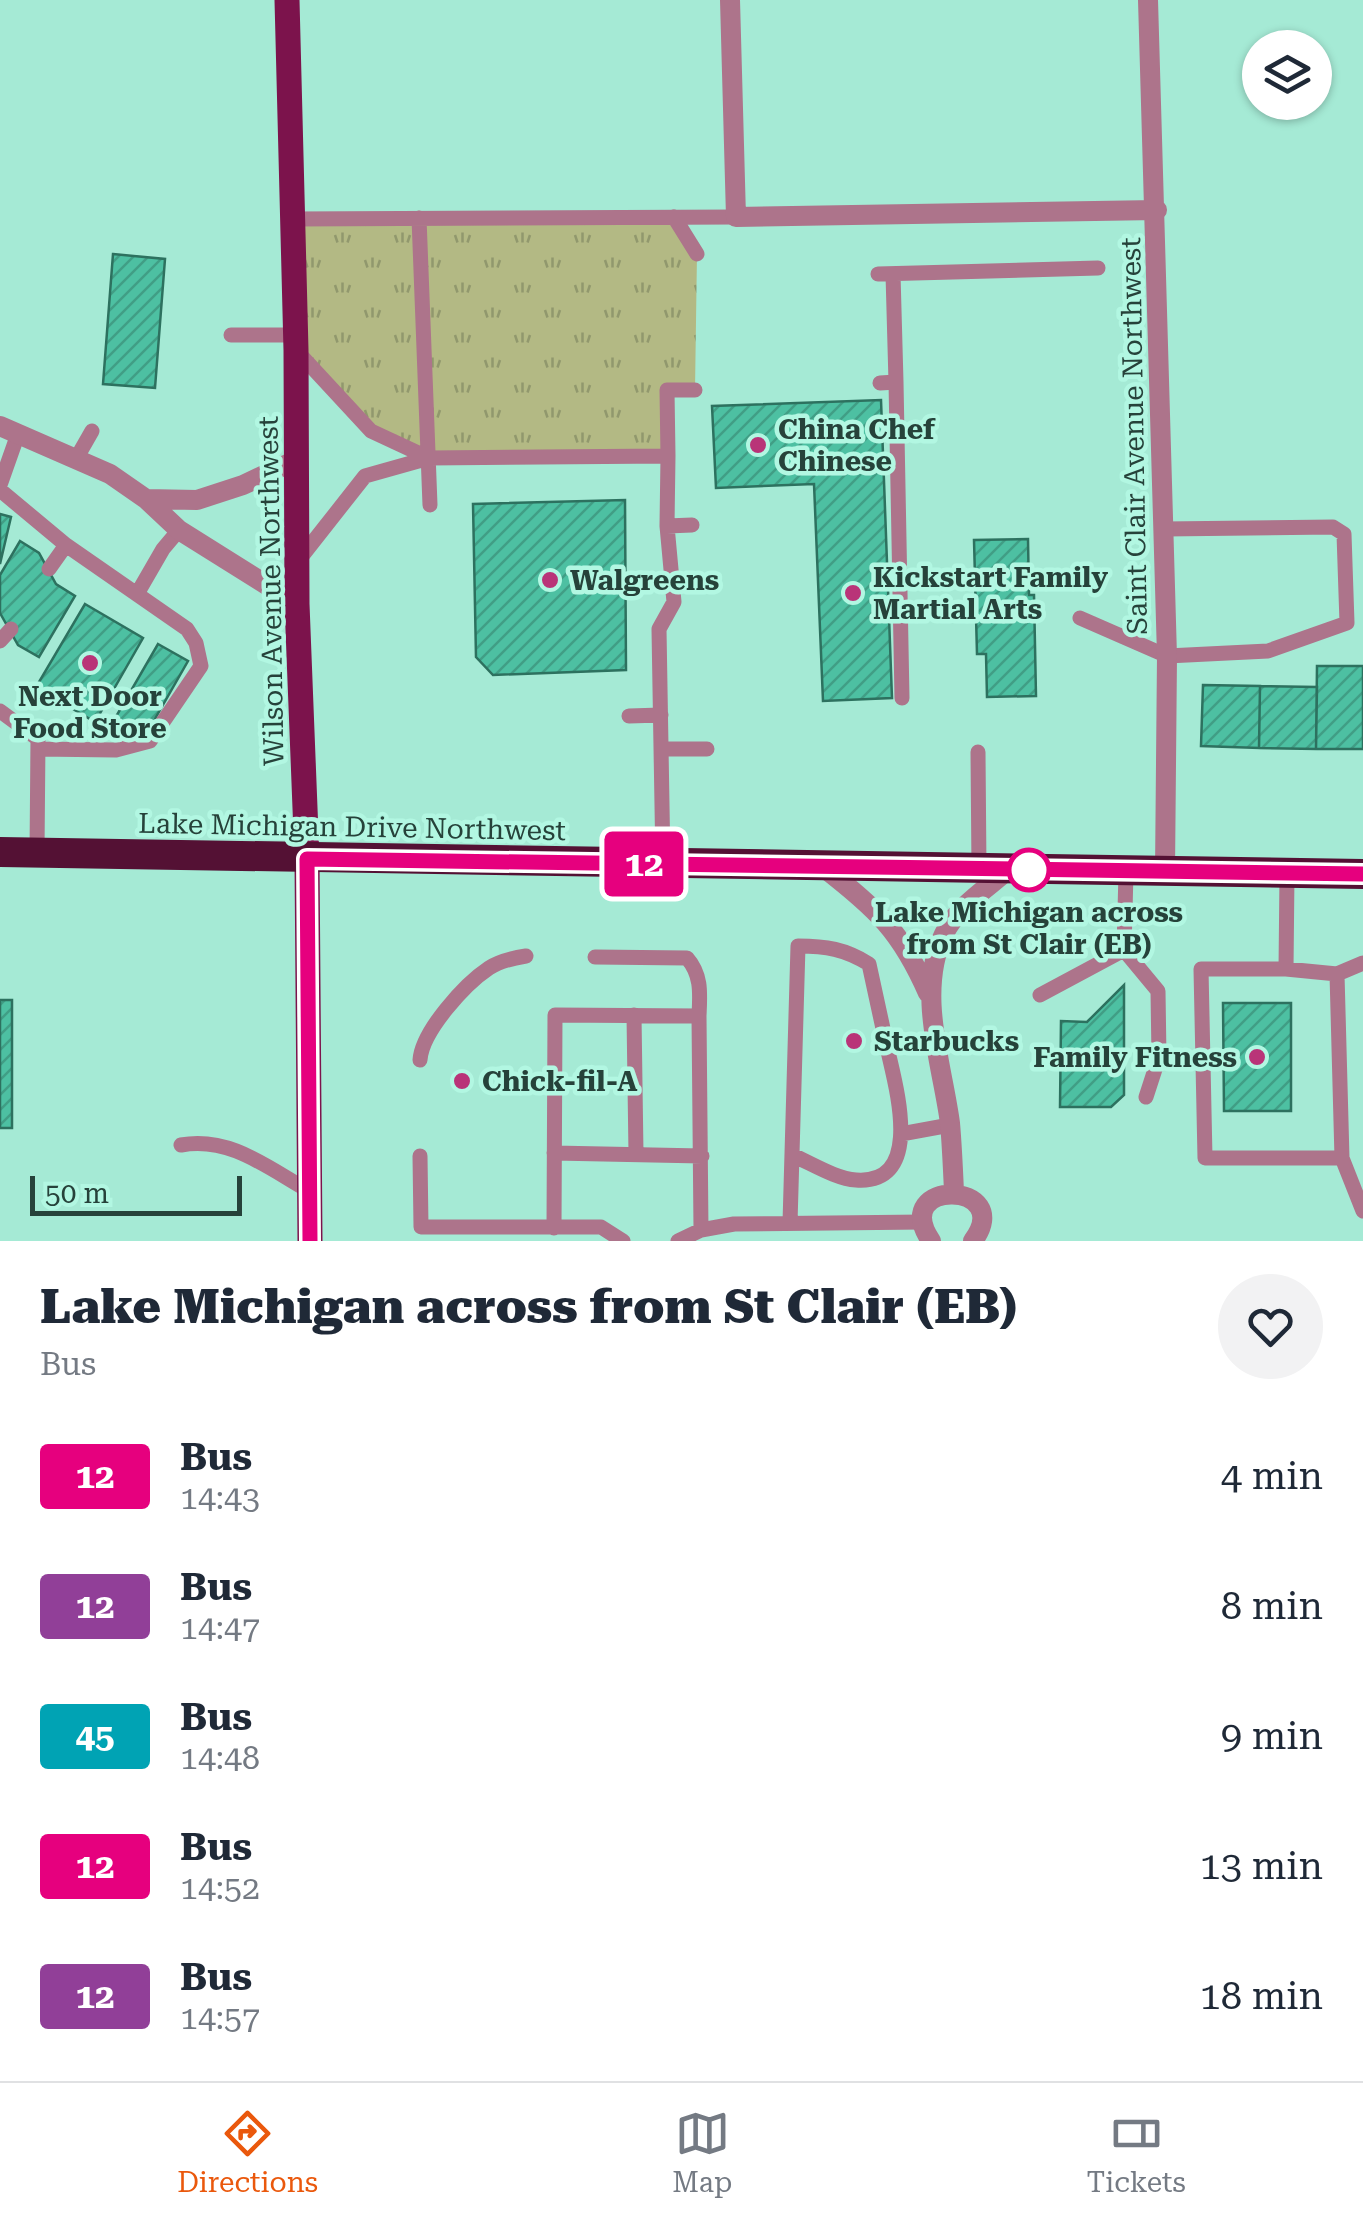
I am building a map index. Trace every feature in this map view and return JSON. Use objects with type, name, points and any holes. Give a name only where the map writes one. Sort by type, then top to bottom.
[{"type":"highway","name":"Lake Michigan Drive Northwest","points":[[0,852],[1363,874]]},
{"type":"main road","name":"Wilson Avenue Northwest","points":[[287,0],[296,342],[297,604],[307,859],[310,1241]]},
{"type":"street","points":[[730,0],[736,217],[1157,210]]},
{"type":"street","name":"Saint Clair Avenue Northwest","points":[[1148,0],[1167,656],[1165,872]]},
{"type":"street","points":[[9,430],[110,474],[146,499],[179,530],[297,604]]},
{"type":"street","points":[[146,499],[198,500],[296,460]]},
{"type":"street","points":[[822,867],[893,928],[932,1001]]},
{"type":"street","points":[[954,1192],[950,1124],[932,1001],[933,971],[944,935],[994,869]]},
{"type":"street","points":[[927,1232],[928,1204],[954,1192],[978,1206],[981,1225],[974,1241]]},
{"type":"lane","points":[[674,217],[697,254]]},
{"type":"lane","points":[[293,219],[736,217]]},
{"type":"lane","points":[[419,218],[430,505]]},
{"type":"lane","points":[[902,698],[885,274],[1098,268]]},
{"type":"lane","points":[[231,335],[296,342],[370,431],[429,458]]},
{"type":"lane","points":[[662,864],[660,629],[674,602],[667,526],[667,390],[695,390]]},
{"type":"lane","points":[[9,430],[0,488],[66,545],[186,629],[196,644],[201,666],[150,740],[116,750],[38,748]]},
{"type":"lane","points":[[76,459],[92,431]]},
{"type":"lane","points":[[298,561],[365,476],[429,458],[668,456]]},
{"type":"lane","points":[[667,526],[692,525]]},
{"type":"lane","points":[[1080,618],[1167,656],[1268,651],[1347,622],[1344,534],[1333,527],[1164,529]]},
{"type":"lane","points":[[136,594],[179,530]]},
{"type":"lane","points":[[49,569],[66,545]]},
{"type":"lane","points":[[0,711],[38,739],[37,853]]},
{"type":"lane","points":[[628,716],[660,715]]},
{"type":"lane","points":[[661,749],[707,748]]},
{"type":"lane","points":[[978,752],[994,869]]},
{"type":"lane","points":[[1126,872],[1124,950],[1158,990],[1160,1057],[1146,1096]]},
{"type":"lane","points":[[1286,969],[1287,874]]},
{"type":"lane","points":[[790,1224],[798,946],[826,946],[849,952],[869,964],[902,1116],[899,1150],[891,1167],[875,1179],[853,1180],[792,1155]]},
{"type":"lane","points":[[1040,995],[1124,950]]},
{"type":"lane","points":[[420,1060],[420,1048],[427,1033],[471,984],[489,968],[526,956]]},
{"type":"lane","points":[[595,957],[687,958],[695,968],[700,984],[701,1230]]},
{"type":"lane","points":[[1342,1158],[1205,1158],[1201,969],[1286,969],[1338,974],[1363,964]]},
{"type":"lane","points":[[1338,974],[1342,1158],[1363,1211]]},
{"type":"lane","points":[[554,1228],[555,1015],[700,1016]]},
{"type":"lane","points":[[634,1015],[636,1154]]},
{"type":"lane","points":[[901,1134],[950,1124]]},
{"type":"lane","points":[[181,1145],[210,1142],[232,1148],[309,1191]]},
{"type":"lane","points":[[554,1153],[702,1156]]},
{"type":"lane","points":[[420,1156],[420,1227],[601,1227],[623,1241]]},
{"type":"lane","points":[[678,1241],[701,1230],[734,1224],[927,1232]]},
{"type":"green space","points":[[674,217],[697,254],[695,390],[667,390],[668,456],[429,458],[371,431],[296,350],[293,219]]},
{"type":"building","points":[[113,254],[165,259],[155,388],[103,384]]},
{"type":"building","name":"Kickstart Family Martial Arts","points":[[881,400],[892,698],[823,701],[814,484],[716,488],[712,406]]},
{"type":"building","name":"Walgreens","points":[[625,500],[626,670],[493,675],[476,657],[473,504]]},
{"type":"building","points":[[0,514],[11,517],[0,564]]},
{"type":"building","points":[[1028,539],[1029,595],[1034,595],[1036,696],[987,697],[986,654],[977,654],[974,540]]},
{"type":"building","points":[[20,541],[39,553],[56,584],[75,596],[39,657],[18,645],[0,613],[0,575]]},
{"type":"building","name":"Next Door Food Store","points":[[85,604],[143,638],[95,722],[36,687]]},
{"type":"building","points":[[158,644],[188,661],[144,738],[114,720]]},
{"type":"building","points":[[1317,666],[1363,666],[1363,749],[1316,749]]},
{"type":"building","points":[[1203,685],[1260,686],[1259,748],[1201,746]]},
{"type":"building","points":[[1260,686],[1317,687],[1316,749],[1259,748]]},
{"type":"building","points":[[1124,985],[1124,1095],[1111,1107],[1060,1107],[1061,1021],[1087,1022]]},
{"type":"building","points":[[0,1000],[12,1000],[12,1128],[0,1128]]},
{"type":"building","name":"Family Fitness","points":[[1223,1003],[1291,1003],[1291,1111],[1224,1111]]},
{"type":"bus line","name":"12","points":[[310,1241],[307,859],[1363,874]]},
{"type":"place","name":"China Chef Chinese","points":[[758,445]]},
{"type":"place","name":"Walgreens","points":[[550,580]]},
{"type":"place","name":"Kickstart Family Martial Arts","points":[[853,593]]},
{"type":"place","name":"Next Door Food Store","points":[[90,663]]},
{"type":"place","name":"Lake Michigan across from St Clair (EB)","points":[[1029,870]]},
{"type":"place","name":"Starbucks","points":[[854,1041]]},
{"type":"place","name":"Family Fitness","points":[[1257,1057]]},
{"type":"place","name":"Chick-fil-A","points":[[462,1081]]}]
